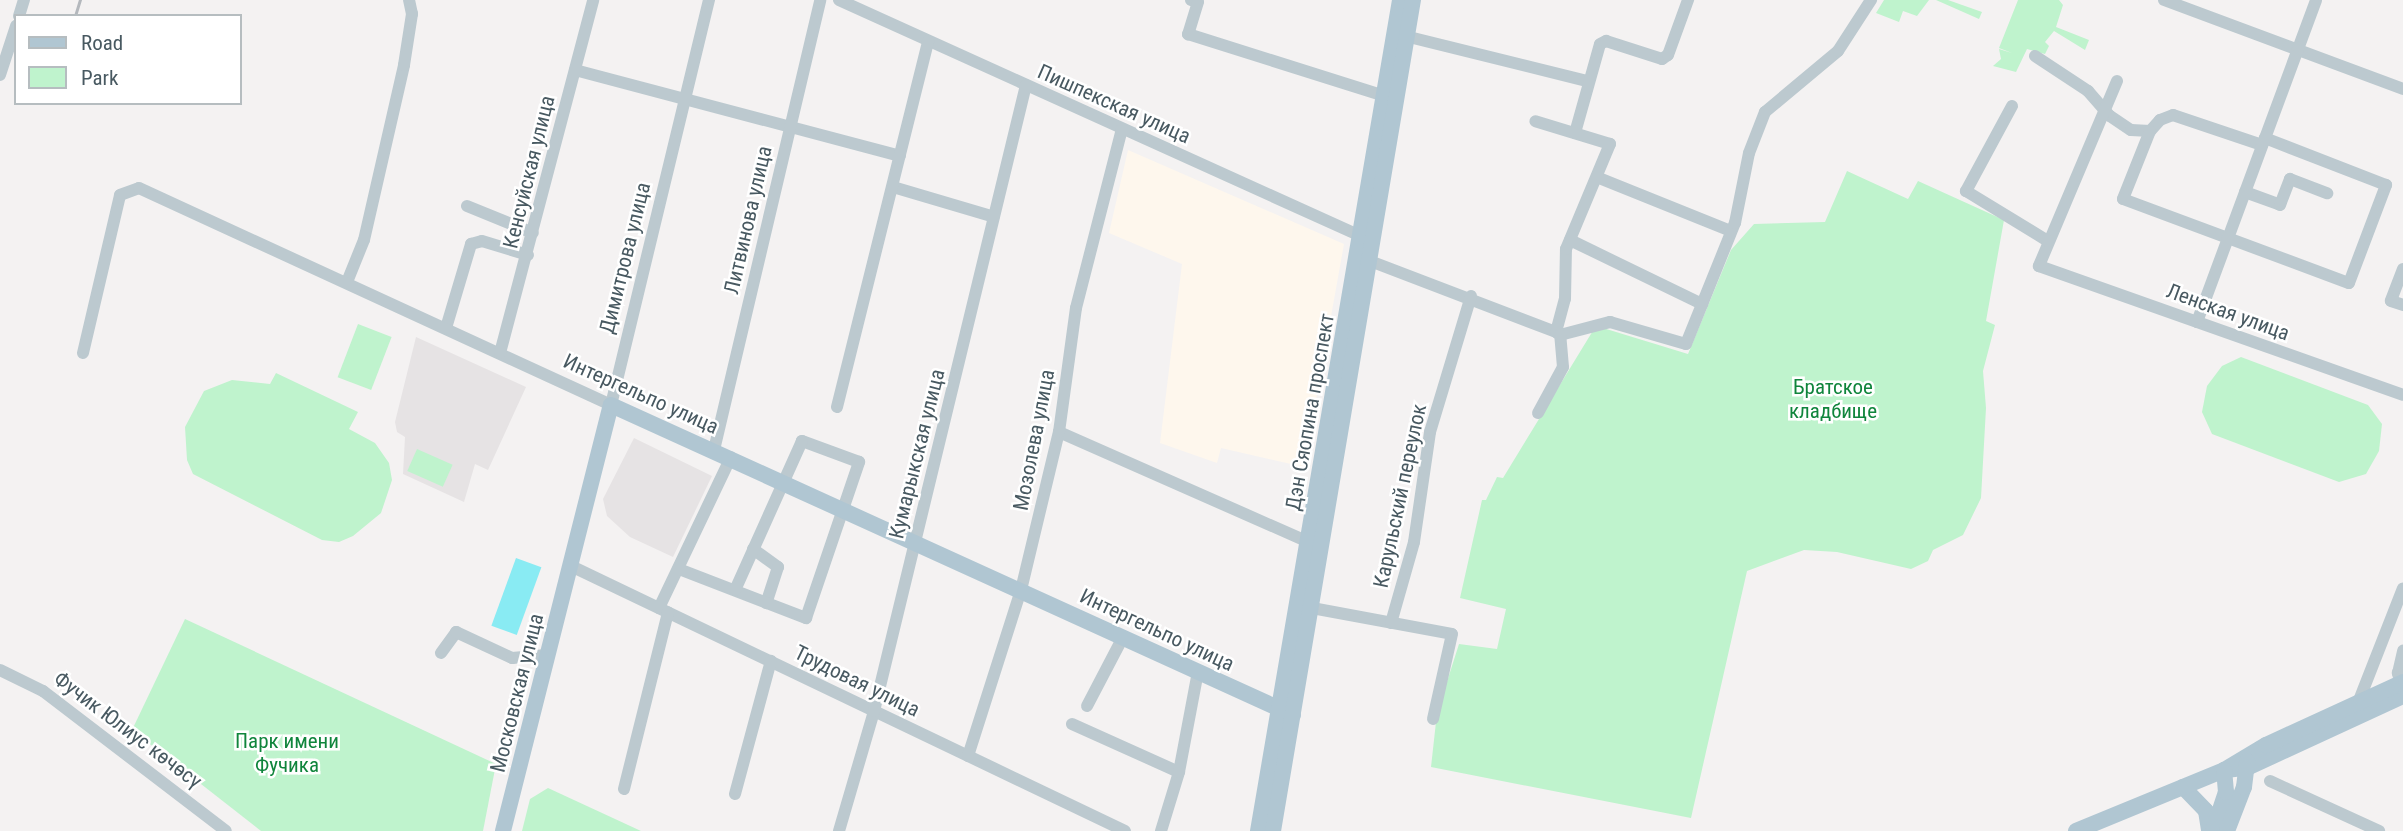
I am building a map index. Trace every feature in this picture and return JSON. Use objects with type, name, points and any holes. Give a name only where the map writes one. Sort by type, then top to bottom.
[{"type":"main road","name":"Дэн Сяопина проспект","points":[[1258,831],[1312,608],[1316,545],[1401,35],[1400,0]]},
{"type":"main road","name":"Дэн Сяопина проспект","points":[[1273,831],[1286,712],[1370,261],[1367,238],[1385,96],[1413,0]]},
{"type":"main road","name":"Интергельпо улица","points":[[611,405],[731,457],[1286,712]]},
{"type":"main road","name":"Димитрова улица","points":[[571,566],[611,405]]},
{"type":"main road","name":"Московская улица","points":[[503,831],[571,566]]},
{"type":"main road","points":[[2227,831],[2247,761],[2358,703],[2402,688]]},
{"type":"main road","points":[[2076,831],[2247,761],[2402,688]]},
{"type":"main road","points":[[2211,831],[2226,792],[2224,771]]},
{"type":"main road","points":[[2183,787],[2206,811],[2211,831]]},
{"type":"street","points":[[346,282],[364,240],[401,78],[412,14],[409,0]]},
{"type":"street","name":"Кенсуйская улица","points":[[500,353],[528,255],[593,0]]},
{"type":"street","name":"Димитрова улица","points":[[611,405],[709,0]]},
{"type":"street","name":"Литвинова улица","points":[[714,450],[820,0]]},
{"type":"street","name":"Пишпекская улица","points":[[839,0],[1367,238]]},
{"type":"street","points":[[1191,0],[1198,2],[1188,34],[1385,96]]},
{"type":"street","points":[[1575,133],[1587,81],[1600,44],[1606,41],[1662,59],[1668,55],[1688,0]]},
{"type":"street","points":[[2164,0],[2403,89]]},
{"type":"street","points":[[2197,322],[2316,0]]},
{"type":"street","points":[[1370,261],[1471,296],[1558,333],[1610,322],[1686,344],[1731,231],[1749,153],[1765,112],[1838,51],[1867,1]]},
{"type":"street","points":[[0,75],[14,32]]},
{"type":"street","points":[[1401,35],[1587,81]]},
{"type":"street","points":[[837,407],[928,41]]},
{"type":"street","points":[[2035,56],[2078,82],[2102,108],[2131,130],[2150,131]]},
{"type":"street","points":[[575,70],[900,156]]},
{"type":"street","points":[[2012,106],[1966,191],[2048,241],[2102,108],[2117,81]]},
{"type":"street","name":"Кумарыкская улица","points":[[839,831],[874,711],[1026,85]]},
{"type":"street","points":[[2173,115],[2264,142],[2386,185],[2349,283],[2123,199],[2150,131],[2173,115]]},
{"type":"street","points":[[1535,121],[1609,144],[1599,178],[1563,261],[1565,299],[1558,333],[1563,367],[1538,412]]},
{"type":"street","name":"Мозолева улица","points":[[968,756],[1021,590],[1059,432],[1076,308],[1122,129]]},
{"type":"street","points":[[1599,178],[1731,231]]},
{"type":"street","points":[[2245,192],[2280,205],[2290,179],[2327,193]]},
{"type":"street","points":[[893,187],[994,217]]},
{"type":"street","name":"Интергельпо улица","points":[[83,353],[120,195],[128,188],[139,188],[611,405]]},
{"type":"street","points":[[467,206],[533,233]]},
{"type":"street","points":[[1570,240],[1702,304]]},
{"type":"street","points":[[446,328],[471,244],[482,241],[528,255]]},
{"type":"street","name":"Ленская улица","points":[[2048,241],[2039,266],[2403,396]]},
{"type":"street","points":[[2403,269],[2391,301],[2403,305]]},
{"type":"street","name":"Карульский переулок","points":[[1391,624],[1414,542],[1430,432],[1471,296]]},
{"type":"street","points":[[1059,432],[1316,545]]},
{"type":"street","points":[[684,571],[802,618],[809,615],[841,508],[859,462],[803,441],[735,590]]},
{"type":"street","points":[[624,789],[664,610],[731,457]]},
{"type":"street","points":[[753,549],[776,561],[778,567],[766,603]]},
{"type":"street","name":"Трудовая улица","points":[[571,566],[1125,831]]},
{"type":"street","points":[[2358,703],[2403,588]]},
{"type":"street","points":[[1312,608],[1452,634],[1433,719]]},
{"type":"street","points":[[441,653],[456,632],[512,658],[549,655]]},
{"type":"street","points":[[1087,706],[1123,637]]},
{"type":"street","points":[[2402,688],[2403,651]]},
{"type":"street","points":[[735,793],[771,661]]},
{"type":"street","name":"Фучик Юлиус көчөсү","points":[[0,670],[43,691],[226,831]]},
{"type":"street","points":[[1161,831],[1179,772],[1198,671]]},
{"type":"street","points":[[1072,724],[1179,772]]},
{"type":"street","points":[[2270,781],[2379,831]]},
{"type":"shaded area","points":[[1128,150],[1344,244],[1304,467],[1221,448],[1217,463],[1160,443],[1182,264],[1109,233]]},
{"type":"shaded area","points":[[416,337],[526,387],[488,470],[475,464],[464,502],[403,474],[405,437],[397,432],[395,422]]},
{"type":"shaded area","points":[[634,438],[712,476],[673,557],[630,537],[607,516],[603,499]]},
{"type":"green space","points":[[1884,0],[1929,0],[1917,16],[1903,11],[1899,22],[1876,13]]},
{"type":"green space","points":[[1936,0],[1948,0],[1982,12],[1979,19]]},
{"type":"green space","points":[[2018,0],[2059,0],[2063,5],[2056,27],[2089,40],[2085,50],[2054,31],[2045,42],[2049,46],[2045,54],[2027,49],[2016,72],[1993,66],[2001,59],[1999,49],[2012,53],[1999,48]]},
{"type":"green space","name":"Братское кладбище","points":[[1847,171],[1908,199],[1918,181],[2004,220],[1986,321],[1995,325],[1983,371],[1986,408],[1981,498],[1963,535],[1933,550],[1928,561],[1911,569],[1837,552],[1804,550],[1747,571],[1691,818],[1431,767],[1437,713],[1459,644],[1497,649],[1506,609],[1460,598],[1482,500],[1486,500],[1497,477],[1503,478],[1594,329],[1603,328],[1688,354],[1731,250],[1754,224],[1825,222]]},
{"type":"green space","points":[[358,324],[392,337],[371,390],[338,377]]},
{"type":"green space","points":[[2241,357],[2368,405],[2382,424],[2379,451],[2366,474],[2339,482],[2212,434],[2202,412],[2207,386],[2222,366]]},
{"type":"green space","points":[[276,373],[358,412],[349,429],[375,443],[389,463],[392,480],[381,513],[353,536],[339,542],[322,540],[193,474],[187,460],[185,427],[204,391],[232,380],[270,384]]},
{"type":"green space","points":[[417,449],[453,465],[443,487],[407,471]]},
{"type":"green space","name":"Парк имени Фучика","points":[[185,619],[496,764],[483,831],[261,831],[132,730]]},
{"type":"green space","points":[[548,788],[641,831],[522,831],[530,799]]},
{"type":"water","points":[[516,558],[541,567],[517,635],[491,626]]},
{"type":"railway","points":[[76,14],[80,0]]}]
